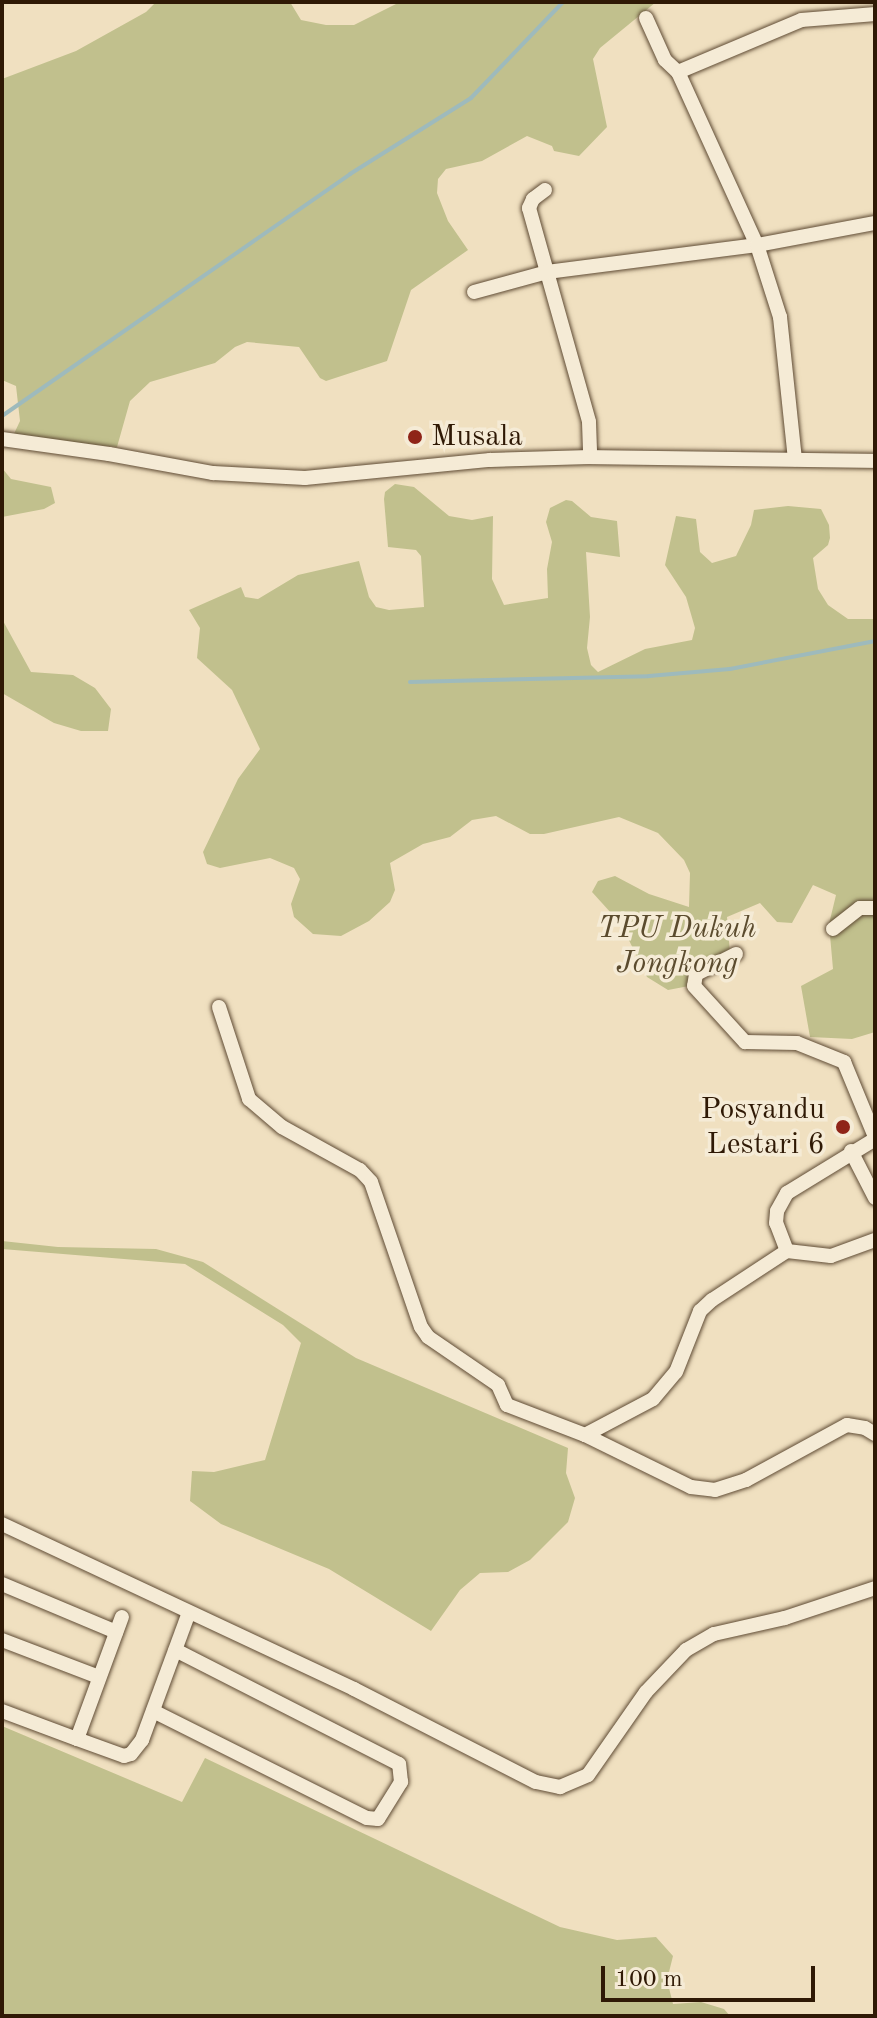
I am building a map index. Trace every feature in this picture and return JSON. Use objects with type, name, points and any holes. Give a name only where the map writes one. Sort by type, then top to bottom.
[{"type":"street","points":[[678,72],[802,20],[875,14]]},
{"type":"street","points":[[646,18],[665,60],[678,72],[757,245],[780,317],[795,459]]},
{"type":"street","points":[[545,190],[533,199],[529,208],[589,422],[590,457]]},
{"type":"street","points":[[474,292],[547,272],[757,245],[875,223]]},
{"type":"street","points":[[2,439],[213,473],[305,478],[490,460],[590,457],[875,461]]},
{"type":"street","points":[[833,929],[860,908],[875,908]]},
{"type":"street","points":[[736,954],[696,974],[694,986],[745,1042],[797,1043],[844,1062],[875,1138],[803,1181],[781,1200],[776,1223],[787,1251]]},
{"type":"street","points":[[219,1007],[249,1099],[282,1127],[360,1170],[371,1182],[421,1327],[428,1337],[498,1385],[507,1405],[585,1435],[640,1465],[691,1487],[715,1490],[746,1480],[847,1425],[875,1434]]},
{"type":"street","points":[[851,1151],[875,1198]]},
{"type":"street","points":[[585,1435],[653,1399],[676,1372],[700,1311],[787,1251],[835,1255],[875,1240]]},
{"type":"street","points":[[2,1524],[354,1689],[536,1782],[560,1787],[588,1775],[646,1692],[686,1650],[714,1634],[785,1618],[875,1588]]},
{"type":"street","points":[[2,1584],[116,1632]]},
{"type":"street","points":[[2,1711],[124,1756],[131,1754],[142,1740],[189,1612]]},
{"type":"street","points":[[77,1739],[122,1617]]},
{"type":"street","points":[[2,1640],[99,1677]]},
{"type":"street","points":[[153,1711],[367,1818],[378,1819],[401,1782],[399,1764],[175,1650]]},
{"type":"green space","points":[[156,2],[290,2],[301,20],[326,25],[354,25],[400,2],[656,2],[600,48],[593,59],[607,127],[579,156],[554,151],[552,146],[527,136],[482,161],[446,169],[438,179],[437,193],[448,221],[468,250],[411,290],[387,361],[326,381],[320,378],[299,347],[247,342],[235,347],[215,363],[150,382],[130,401],[117,447],[12,438],[20,421],[16,386],[2,380],[2,79],[76,51],[146,12]]},
{"type":"green space","points":[[2,468],[11,479],[51,487],[55,503],[44,509],[2,517]]},
{"type":"green space","name":"TPU Dukuh Jongkong","points":[[395,484],[414,487],[449,516],[472,520],[493,516],[492,579],[504,605],[548,598],[547,569],[552,542],[546,522],[550,508],[566,500],[572,501],[591,517],[617,521],[620,557],[586,552],[590,617],[587,648],[591,665],[598,672],[645,649],[692,640],[695,628],[686,597],[665,565],[676,516],[696,519],[700,552],[712,563],[736,556],[751,525],[754,510],[788,506],[821,509],[829,525],[830,538],[828,545],[813,558],[818,589],[828,605],[848,619],[875,619],[875,1032],[852,1039],[810,1037],[801,986],[833,969],[829,924],[836,895],[813,885],[792,923],[777,922],[760,903],[727,917],[730,953],[689,986],[668,990],[647,977],[621,924],[592,892],[598,881],[615,876],[649,894],[689,907],[690,873],[684,860],[658,833],[619,817],[544,834],[530,834],[496,816],[472,820],[450,837],[423,844],[390,863],[395,890],[390,902],[369,921],[341,936],[313,934],[294,917],[291,904],[300,879],[294,868],[270,858],[220,868],[207,864],[203,852],[238,779],[260,749],[232,690],[197,658],[200,628],[189,610],[241,587],[245,597],[258,599],[298,575],[359,561],[369,597],[376,607],[389,610],[424,607],[421,556],[416,550],[388,547],[384,499],[385,492]]},
{"type":"green space","points":[[2,619],[31,672],[73,675],[95,688],[111,709],[108,731],[81,731],[54,723],[2,693]]},
{"type":"green space","points":[[2,1241],[58,1247],[156,1249],[203,1262],[356,1358],[568,1448],[566,1473],[575,1498],[568,1522],[530,1560],[508,1572],[480,1573],[460,1590],[431,1631],[329,1569],[221,1524],[190,1501],[192,1471],[214,1472],[265,1460],[301,1343],[283,1325],[185,1264],[2,1249]]},
{"type":"green space","points":[[2,1726],[182,1802],[205,1758],[560,1927],[617,1940],[656,1937],[673,1956],[667,1980],[673,2004],[701,2002],[724,2009],[730,2016],[2,2016]]},
{"type":"waterway","points":[[2,416],[350,174],[471,98],[563,2]]},
{"type":"waterway","points":[[410,682],[649,676],[730,669],[875,641]]},
{"type":"place","name":"Musala","points":[[415,437]]},
{"type":"place","name":"Posyandu Lestari 6","points":[[843,1127]]}]
